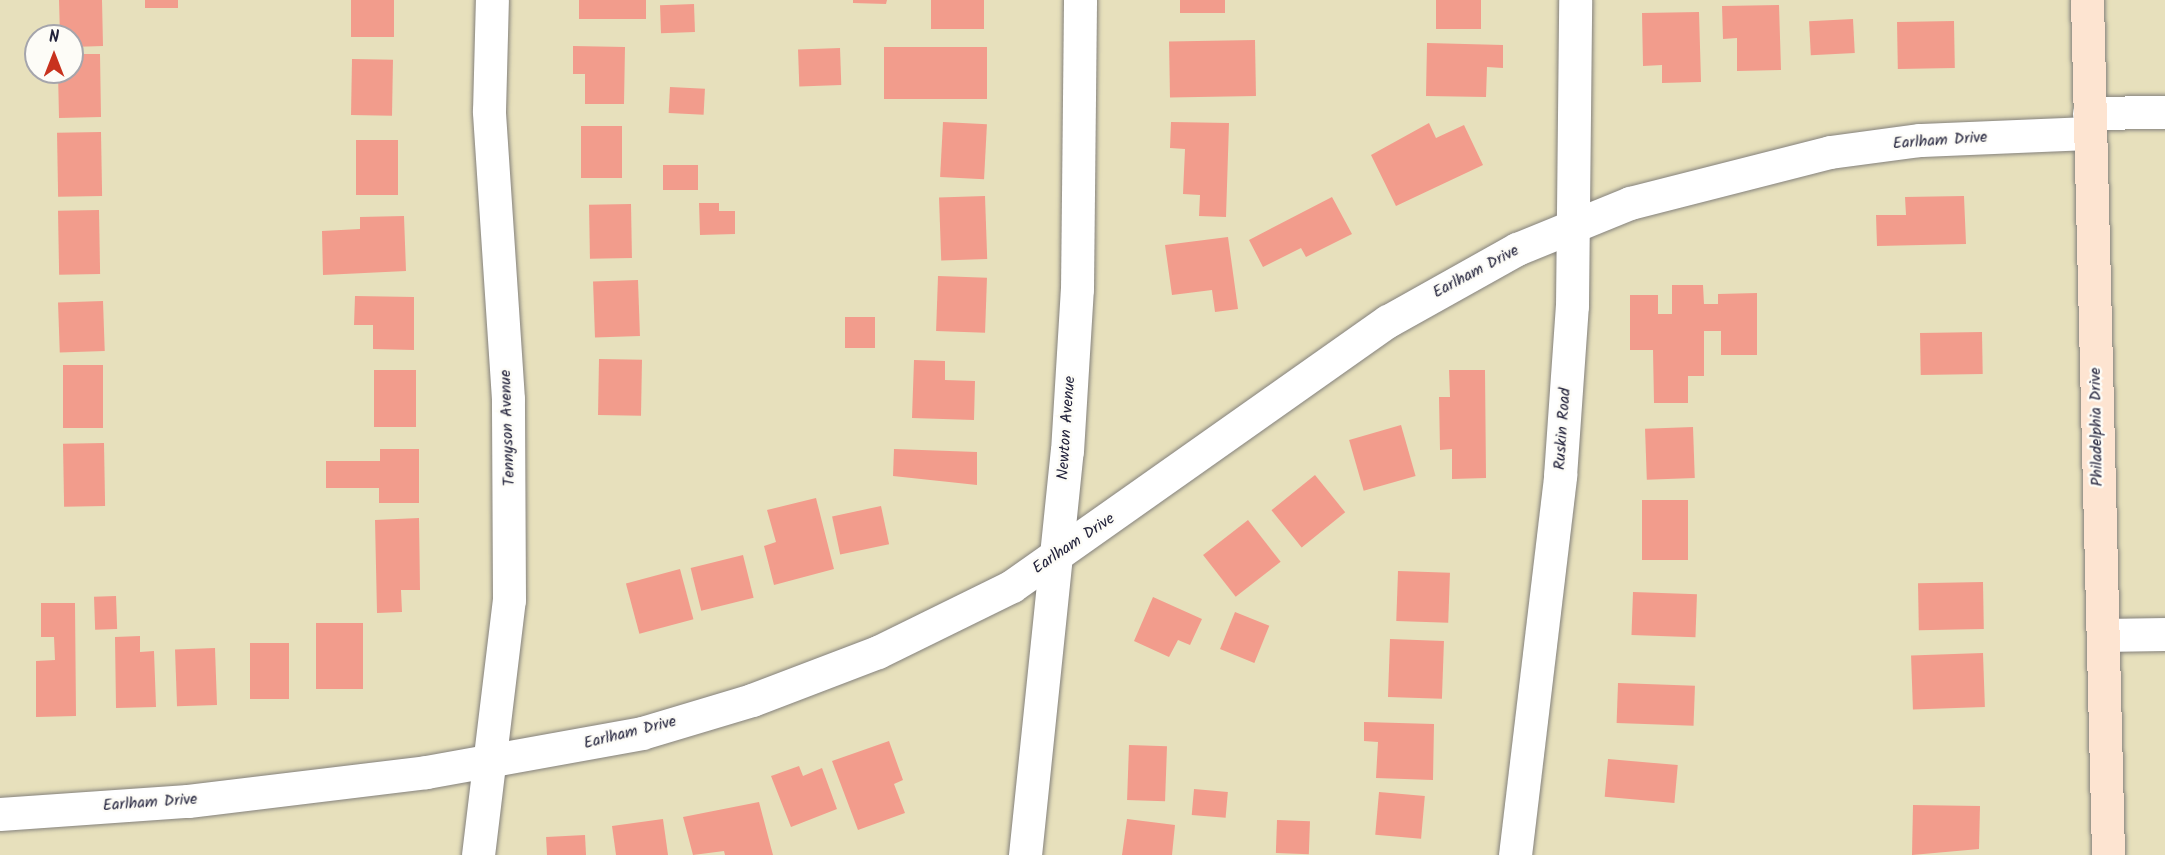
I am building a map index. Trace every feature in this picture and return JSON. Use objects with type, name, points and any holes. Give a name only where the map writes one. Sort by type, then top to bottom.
[{"type":"main road","name":"Philadelphia Drive","points":[[2087,0],[2108,855]]},
{"type":"street","name":"Tennyson Avenue","points":[[478,855],[509,600],[511,519],[491,178],[492,0]]},
{"type":"street","name":"Newton Avenue","points":[[1025,855],[1056,556],[1077,290],[1080,0]]},
{"type":"street","name":"Ruskin Road","points":[[1515,855],[1560,477],[1574,226],[1575,0]]},
{"type":"street","name":"Earlham Drive","points":[[0,814],[188,801],[491,762],[642,733],[752,700],[878,652],[1012,586],[1388,321],[1484,265],[1574,226],[1753,168],[1830,152],[1920,140],[2090,123],[2165,112]]},
{"type":"street","points":[[2103,635],[2165,634]]},
{"type":"building","points":[[59,0],[102,0],[103,46],[84,47],[84,24],[60,24]]},
{"type":"building","points":[[145,0],[178,0],[178,8],[145,8]]},
{"type":"building","points":[[351,0],[394,0],[394,37],[351,37]]},
{"type":"building","points":[[579,0],[646,0],[646,19],[579,19]]},
{"type":"building","points":[[853,0],[887,0],[886,4],[853,3]]},
{"type":"building","points":[[931,0],[984,0],[984,29],[931,29]]},
{"type":"building","points":[[1180,0],[1225,0],[1225,13],[1180,13]]},
{"type":"building","points":[[1436,0],[1481,0],[1481,29],[1436,29]]},
{"type":"building","points":[[694,4],[695,32],[661,33],[660,5]]},
{"type":"building","points":[[1779,5],[1781,70],[1737,71],[1737,38],[1723,39],[1722,6]]},
{"type":"building","points":[[1699,12],[1701,82],[1662,83],[1662,65],[1643,66],[1642,13]]},
{"type":"building","points":[[1853,19],[1855,53],[1811,55],[1809,21]]},
{"type":"building","points":[[1954,21],[1955,68],[1898,69],[1897,22]]},
{"type":"building","points":[[1255,40],[1256,96],[1170,97],[1169,42]]},
{"type":"building","points":[[1427,43],[1503,45],[1503,68],[1487,67],[1486,97],[1426,96]]},
{"type":"building","points":[[573,46],[625,47],[624,104],[585,104],[585,74],[573,74]]},
{"type":"building","points":[[884,47],[987,47],[987,99],[884,99]]},
{"type":"building","points":[[840,48],[841,85],[799,86],[798,49]]},
{"type":"building","points":[[84,54],[100,54],[101,117],[59,118],[58,84],[84,84]]},
{"type":"building","points":[[352,59],[393,60],[392,116],[351,115]]},
{"type":"building","points":[[670,87],[705,89],[704,115],[669,113]]},
{"type":"building","points":[[943,122],[987,124],[984,179],[940,177]]},
{"type":"building","points":[[1171,122],[1229,123],[1226,217],[1199,216],[1200,195],[1183,194],[1185,149],[1170,148]]},
{"type":"building","points":[[1429,123],[1436,138],[1464,125],[1483,165],[1396,206],[1371,155]]},
{"type":"building","points":[[581,126],[622,126],[622,178],[581,178]]},
{"type":"building","points":[[101,132],[102,196],[58,197],[57,133]]},
{"type":"building","points":[[356,140],[398,140],[398,195],[356,195]]},
{"type":"building","points":[[663,165],[698,165],[698,190],[663,190]]},
{"type":"building","points":[[985,196],[987,259],[941,261],[939,198]]},
{"type":"building","points":[[1964,196],[1966,244],[1877,246],[1876,215],[1906,215],[1905,197]]},
{"type":"building","points":[[1332,197],[1352,234],[1306,257],[1301,248],[1263,267],[1249,240]]},
{"type":"building","points":[[699,203],[719,203],[719,211],[735,211],[735,234],[700,235]]},
{"type":"building","points":[[631,204],[632,258],[590,259],[589,205]]},
{"type":"building","points":[[99,210],[100,274],[59,275],[58,211]]},
{"type":"building","points":[[404,216],[406,271],[323,275],[322,231],[360,229],[360,217]]},
{"type":"building","points":[[1228,237],[1238,309],[1215,312],[1212,290],[1172,295],[1165,245]]},
{"type":"building","points":[[938,276],[987,278],[985,333],[936,331]]},
{"type":"building","points":[[638,280],[640,336],[595,338],[593,282]]},
{"type":"building","points":[[1672,285],[1703,285],[1704,304],[1718,304],[1718,294],[1757,293],[1757,355],[1721,355],[1721,331],[1704,331],[1704,376],[1688,376],[1688,403],[1654,403],[1653,350],[1630,350],[1630,295],[1658,295],[1658,314],[1672,314]]},
{"type":"building","points":[[355,296],[414,297],[414,350],[373,349],[373,325],[354,325]]},
{"type":"building","points":[[103,301],[105,351],[60,353],[58,303]]},
{"type":"building","points":[[845,317],[875,317],[875,348],[845,348]]},
{"type":"building","points":[[1982,332],[1983,374],[1921,375],[1920,333]]},
{"type":"building","points":[[599,359],[642,360],[641,416],[598,415]]},
{"type":"building","points":[[914,360],[945,361],[945,380],[975,381],[974,420],[912,418]]},
{"type":"building","points":[[63,365],[103,365],[103,428],[63,428]]},
{"type":"building","points":[[374,370],[416,370],[416,427],[374,427]]},
{"type":"building","points":[[1449,370],[1485,370],[1486,478],[1452,479],[1452,449],[1440,450],[1439,397],[1450,397]]},
{"type":"building","points":[[1401,425],[1416,476],[1364,491],[1349,440]]},
{"type":"building","points":[[1693,427],[1695,478],[1647,480],[1645,429]]},
{"type":"building","points":[[104,443],[105,506],[64,507],[63,444]]},
{"type":"building","points":[[380,449],[419,449],[419,503],[379,503],[379,488],[326,488],[326,461],[380,461]]},
{"type":"building","points":[[894,449],[977,452],[977,485],[893,476]]},
{"type":"building","points":[[1315,475],[1345,512],[1302,548],[1271,510]]},
{"type":"building","points":[[816,498],[834,569],[774,585],[764,546],[776,542],[767,510]]},
{"type":"building","points":[[1642,500],[1688,500],[1688,560],[1642,560]]},
{"type":"building","points":[[881,506],[889,544],[840,555],[832,516]]},
{"type":"building","points":[[419,518],[420,590],[401,590],[402,612],[377,613],[375,520]]},
{"type":"building","points":[[1248,520],[1281,562],[1236,597],[1203,555]]},
{"type":"building","points":[[743,555],[754,598],[701,611],[691,568]]},
{"type":"building","points":[[680,569],[693,619],[639,634],[626,583]]},
{"type":"building","points":[[1398,571],[1450,573],[1448,623],[1396,621]]},
{"type":"building","points":[[1983,582],[1984,629],[1919,630],[1918,583]]},
{"type":"building","points":[[1633,592],[1697,594],[1695,637],[1631,635]]},
{"type":"building","points":[[116,596],[117,629],[95,630],[94,597]]},
{"type":"building","points":[[1153,597],[1202,619],[1190,645],[1178,640],[1169,657],[1134,641]]},
{"type":"building","points":[[41,603],[75,603],[76,716],[36,717],[36,661],[55,660],[54,637],[41,637]]},
{"type":"building","points":[[1235,612],[1269,626],[1254,663],[1220,649]]},
{"type":"building","points":[[316,623],[363,623],[363,689],[316,689]]},
{"type":"building","points":[[140,636],[140,652],[154,651],[156,707],[116,708],[115,637]]},
{"type":"building","points":[[1390,639],[1444,641],[1442,699],[1388,697]]},
{"type":"building","points":[[250,643],[289,643],[289,699],[250,699]]},
{"type":"building","points":[[215,648],[217,705],[177,706],[175,649]]},
{"type":"building","points":[[1983,653],[1985,707],[1913,709],[1911,656]]},
{"type":"building","points":[[1618,683],[1695,686],[1694,726],[1617,723]]},
{"type":"building","points":[[1364,722],[1434,724],[1433,780],[1376,778],[1378,742],[1364,741]]},
{"type":"building","points":[[889,741],[903,780],[894,784],[905,813],[858,830],[832,761]]},
{"type":"building","points":[[1129,745],[1167,746],[1165,801],[1127,800]]},
{"type":"building","points":[[1608,759],[1678,765],[1674,803],[1605,797]]},
{"type":"building","points":[[799,766],[803,776],[822,768],[837,809],[791,827],[771,776]]},
{"type":"building","points":[[1194,789],[1228,792],[1226,818],[1192,815]]},
{"type":"building","points":[[1379,792],[1425,796],[1421,839],[1375,835]]},
{"type":"building","points":[[759,802],[773,855],[725,855],[724,851],[693,855],[683,817]]},
{"type":"building","points":[[1913,805],[1980,806],[1979,849],[1912,855]]},
{"type":"building","points":[[663,819],[668,855],[616,855],[612,826]]},
{"type":"building","points":[[1127,819],[1175,825],[1172,855],[1122,855]]},
{"type":"building","points":[[1277,820],[1310,821],[1309,854],[1276,853]]},
{"type":"building","points":[[585,835],[586,855],[547,855],[546,837]]}]
